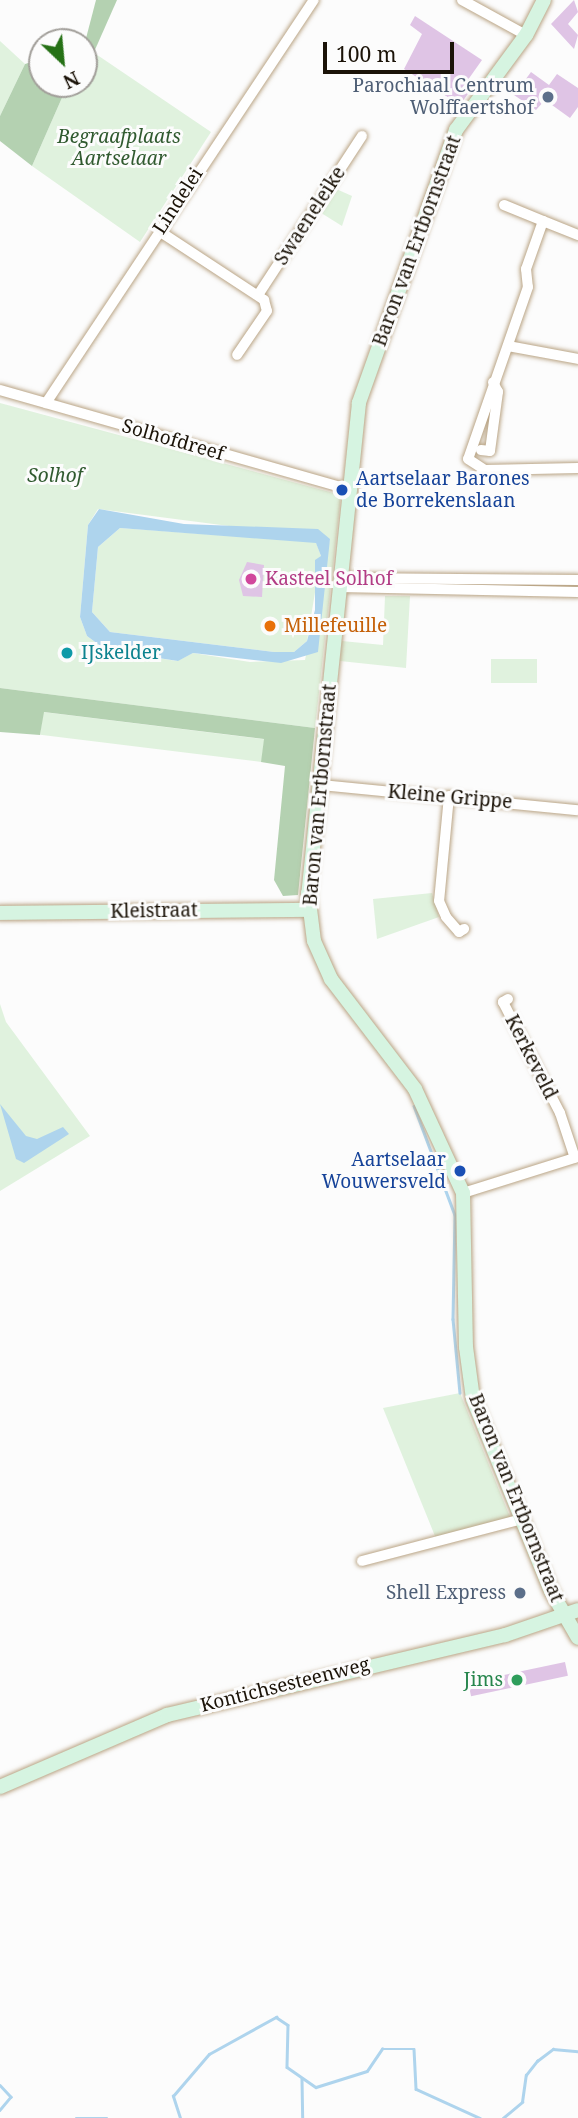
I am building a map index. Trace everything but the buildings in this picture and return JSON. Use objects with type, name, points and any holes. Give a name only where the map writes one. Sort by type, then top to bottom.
[{"type":"street","name":"Lindelei","points":[[46,403],[314,0]]},
{"type":"street","points":[[462,0],[526,35]]},
{"type":"street","name":"Baron van Ertbornstraat","points":[[544,0],[526,35],[456,130],[359,403],[347,489],[309,910],[314,941],[331,979],[415,1089],[463,1193],[466,1347],[473,1399],[522,1519],[571,1613],[578,1638]]},
{"type":"street","name":"Swaeneleike","points":[[258,295],[362,136]]},
{"type":"street","points":[[504,205],[578,235]]},
{"type":"street","points":[[543,221],[508,346],[468,453],[473,466],[578,468]]},
{"type":"street","points":[[159,231],[258,295],[267,311],[237,355]]},
{"type":"street","points":[[508,346],[546,356],[578,359]]},
{"type":"street","points":[[481,450],[490,452],[498,392],[493,382]]},
{"type":"street","name":"Solhofdreef","points":[[0,390],[347,489]]},
{"type":"street","points":[[339,582],[578,580]]},
{"type":"street","points":[[339,582],[578,592]]},
{"type":"street","name":"Kleine Grippe","points":[[321,785],[578,810]]},
{"type":"street","points":[[449,796],[439,901],[446,917],[459,932],[464,929]]},
{"type":"street","name":"Kleistraat","points":[[0,913],[309,910]]},
{"type":"street","name":"Kerkeveld","points":[[508,999],[503,1002],[560,1113],[576,1157]]},
{"type":"street","points":[[463,1193],[576,1157]]},
{"type":"street","points":[[362,1561],[522,1519]]},
{"type":"street","name":"Kontichsesteenweg","points":[[0,1787],[167,1715],[571,1613]]},
{"type":"green space","points":[[96,0],[117,0],[98,43],[98,28],[89,28]]},
{"type":"green space","points":[[0,41],[25,64],[0,116]]},
{"type":"green space","name":"Begraafplaats Aartselaar","points":[[98,55],[211,132],[140,242],[32,166],[62,98],[98,98]]},
{"type":"green space","points":[[28,63],[28,98],[62,98],[32,166],[0,141],[0,116],[25,64]]},
{"type":"green space","points":[[334,188],[352,196],[342,226],[318,211]]},
{"type":"green space","name":"Solhof","points":[[0,403],[341,495],[315,728],[0,688]],"holes":[[[98,509],[330,539],[305,660],[250,662],[193,653],[177,661],[106,650],[87,636],[80,617],[88,525]]]},
{"type":"green space","name":"Solhof","points":[[120,528],[316,542],[321,556],[307,641],[294,652],[274,652],[110,632],[92,612],[98,547]]},
{"type":"green space","points":[[385,596],[410,596],[406,668],[340,661],[342,641],[383,645]]},
{"type":"green space","points":[[491,659],[537,659],[537,683],[491,683]]},
{"type":"green space","points":[[0,688],[315,728],[298,895],[283,896],[274,880],[285,766],[261,762],[264,739],[44,712],[40,735],[0,732]]},
{"type":"green space","points":[[43,712],[264,739],[262,762],[40,735]]},
{"type":"green space","points":[[432,893],[439,917],[377,939],[373,899]]},
{"type":"green space","points":[[0,1004],[6,1022],[90,1136],[0,1191]]},
{"type":"green space","points":[[460,1393],[512,1522],[437,1541],[383,1408]]},
{"type":"water","points":[[99,509],[184,524],[318,529],[330,539],[318,652],[281,663],[193,653],[178,661],[106,650],[87,636],[80,617],[88,525]],"holes":[[[120,528],[316,543],[321,556],[315,560],[315,610],[307,641],[294,652],[274,652],[110,632],[92,612],[98,547]]]},
{"type":"water","points":[[0,1104],[26,1136],[37,1139],[63,1127],[69,1134],[24,1163],[16,1159]]},
{"type":"waterway","points":[[414,1106],[455,1215],[453,1319],[460,1393]]},
{"type":"waterway","points":[[180,2118],[173,2096],[209,2054],[276,2017],[288,2025],[287,2067],[316,2087],[367,2071],[382,2049],[414,2049],[416,2089],[480,2118]]},
{"type":"waterway","points":[[503,2118],[522,2102],[526,2075],[537,2061],[553,2049],[578,2051]]},
{"type":"waterway","points":[[302,2079],[303,2118]]},
{"type":"waterway","points":[[0,2085],[11,2097],[0,2110]]},
{"type":"waterway","points":[[76,2118],[107,2118]]},
{"type":"place","name":"Parochiaal Centrum Wolffaertshof","points":[[548,97]]},
{"type":"place","name":"Aartselaar Barones de Borrekenslaan","points":[[342,490]]},
{"type":"place","name":"Kasteel Solhof","points":[[251,579]]},
{"type":"place","name":"Millefeuille","points":[[270,626]]},
{"type":"place","name":"IJskelder","points":[[67,653]]},
{"type":"place","name":"Aartselaar Wouwersveld","points":[[460,1171]]},
{"type":"place","name":"Shell Express","points":[[520,1593]]},
{"type":"place","name":"Jims","points":[[517,1680]]}]
